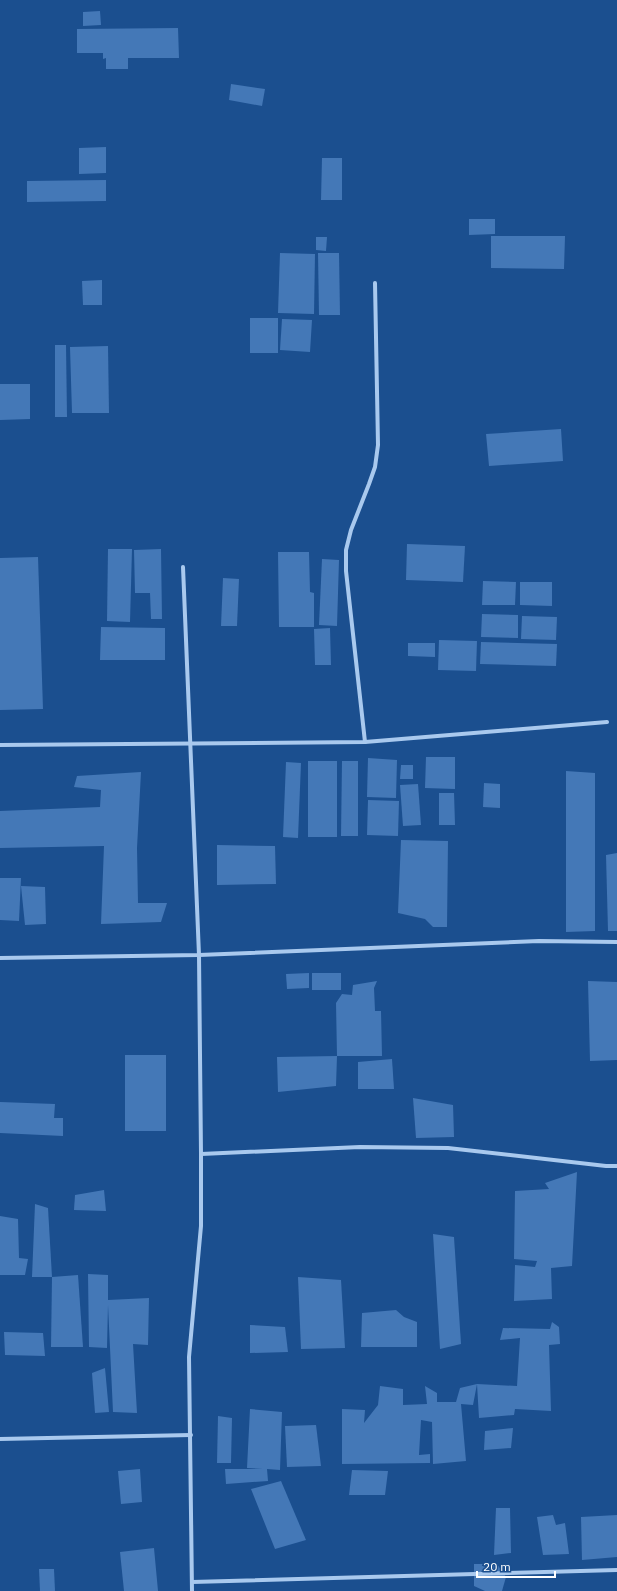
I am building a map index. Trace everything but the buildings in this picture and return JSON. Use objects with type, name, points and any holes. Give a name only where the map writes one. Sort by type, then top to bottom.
[{"type":"street","points":[[365,742],[347,578],[346,550],[351,530],[370,484],[375,467],[378,446],[375,283]]},
{"type":"street","points":[[183,567],[191,743],[196,913],[199,955],[201,1154],[201,1226],[189,1357],[192,1591]]},
{"type":"street","points":[[0,745],[365,742],[607,722]]},
{"type":"street","points":[[0,958],[199,955],[539,941],[617,942]]},
{"type":"street","points":[[201,1154],[360,1147],[448,1148],[617,1166]]},
{"type":"street","points":[[0,1439],[191,1435]]},
{"type":"street","points":[[192,1582],[617,1570]]}]
